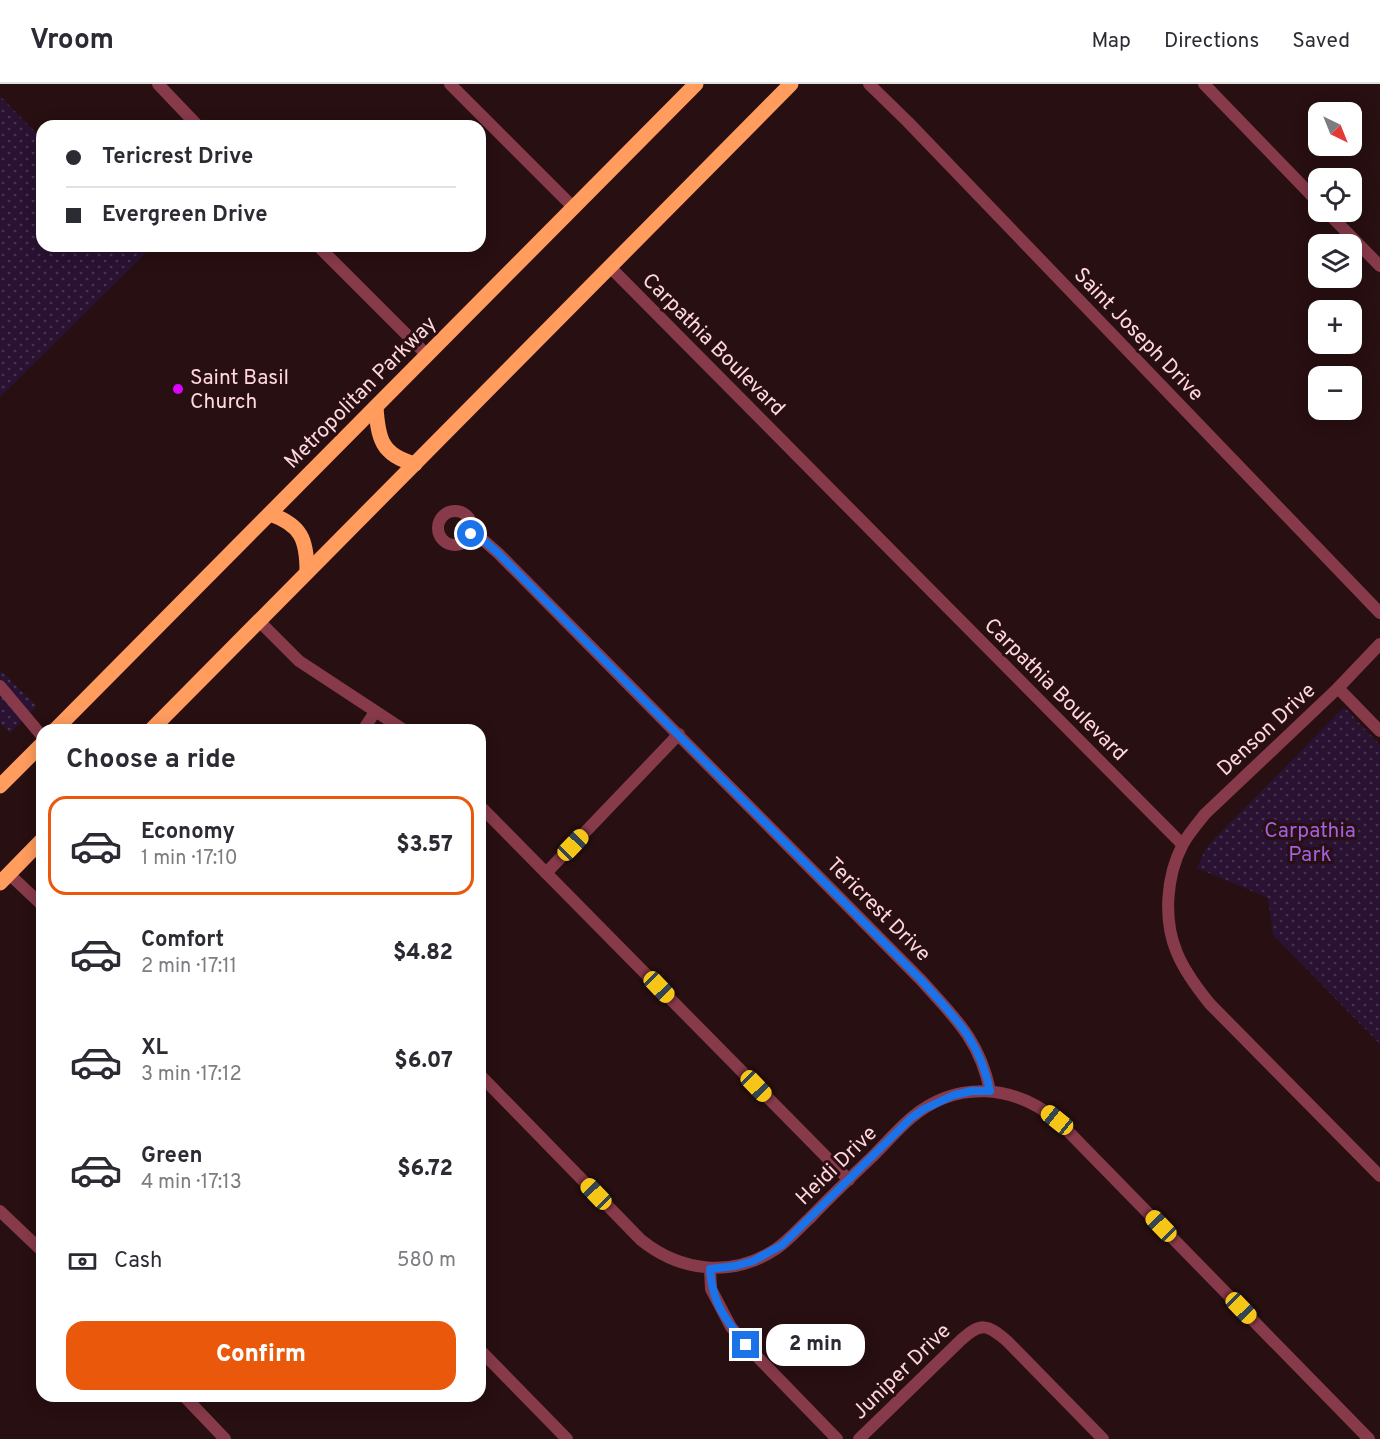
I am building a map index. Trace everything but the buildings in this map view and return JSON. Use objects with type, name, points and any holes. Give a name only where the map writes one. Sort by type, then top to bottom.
[{"type":"main road","name":"Metropolitan Parkway","points":[[61,724],[696,84]]},
{"type":"main road","points":[[157,724],[791,84]]},
{"type":"main road","points":[[376,406],[377,425],[384,447],[400,460],[415,464]]},
{"type":"main road","points":[[270,514],[284,519],[301,534],[306,549],[308,572]]},
{"type":"main road","points":[[0,786],[36,750]]},
{"type":"main road","points":[[4,878],[36,846]]},
{"type":"street","points":[[158,84],[192,120]]},
{"type":"street","points":[[450,84],[574,208]]},
{"type":"street","name":"Saint Joseph Drive","points":[[869,84],[1380,613]]},
{"type":"street","points":[[1204,84],[1308,192]]},
{"type":"street","points":[[1337,222],[1380,266]]},
{"type":"street","points":[[324,252],[427,355]]},
{"type":"street","name":"Carpathia Boulevard","points":[[610,267],[1182,844]]},
{"type":"street","name":"Tericrest Drive","points":[[471,534],[482,539],[498,553],[921,980],[944,1005],[980,1055],[986,1069],[990,1091]]},
{"type":"street","points":[[259,621],[299,661],[394,724]]},
{"type":"street","name":"Denson Drive","points":[[1182,844],[1205,814],[1338,688],[1380,644]]},
{"type":"street","points":[[0,686],[36,729]]},
{"type":"street","points":[[1338,688],[1380,731]]},
{"type":"street","points":[[367,724],[375,712]]},
{"type":"street","points":[[546,873],[679,734]]},
{"type":"street","points":[[486,812],[849,1180]]},
{"type":"street","points":[[1182,844],[1170,877],[1168,912],[1176,952],[1192,981],[1210,1004],[1380,1176]]},
{"type":"street","points":[[4,878],[36,901]]},
{"type":"street","name":"Heidi Drive","points":[[486,1081],[641,1240],[660,1254],[682,1264],[710,1269],[735,1266],[775,1250],[911,1118],[924,1109],[954,1095],[972,1091],[990,1091]]},
{"type":"street","points":[[990,1091],[1023,1099],[1057,1120],[1369,1439]]},
{"type":"street","points":[[0,1211],[36,1245]]},
{"type":"street","points":[[710,1269],[711,1289],[731,1328],[837,1439]]},
{"type":"street","name":"Juniper Drive","points":[[859,1439],[961,1340],[972,1330],[981,1326],[989,1327],[1007,1341],[1103,1439]]},
{"type":"street","points":[[486,1356],[567,1439]]},
{"type":"street","points":[[190,1402],[225,1439]]},
{"type":"green space","points":[[0,96],[36,133],[36,252],[147,252],[0,397]]},
{"type":"green space","points":[[0,670],[37,706],[10,733],[0,723]]},
{"type":"green space","name":"Carpathia Park","points":[[1344,707],[1380,745],[1380,1044],[1273,935],[1268,898],[1197,868],[1206,848]]},
{"type":"place","name":"Saint Basil Church","points":[[178,389]]},
{"type":"route","points":[[471,534],[482,539],[498,553],[921,980],[958,1022],[980,1055],[986,1069],[990,1091],[972,1091],[954,1095],[937,1102],[911,1118],[782,1245],[753,1261],[710,1269],[711,1289],[718,1305],[731,1328],[746,1345]]}]
